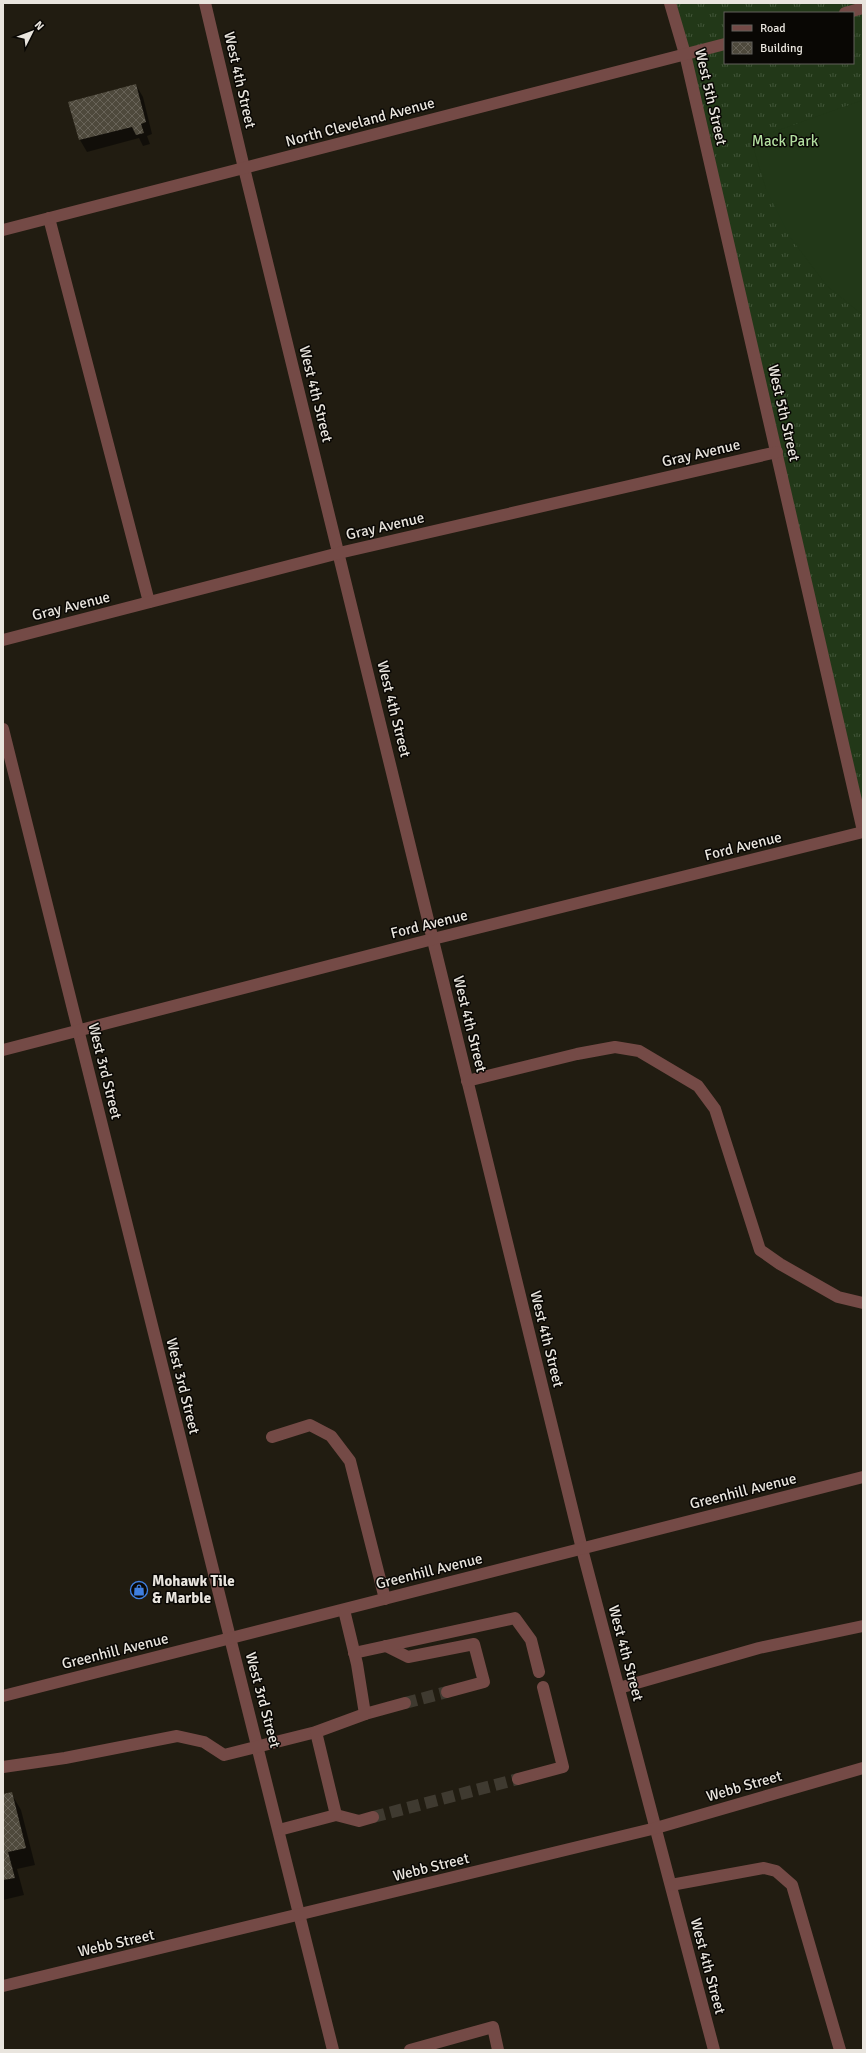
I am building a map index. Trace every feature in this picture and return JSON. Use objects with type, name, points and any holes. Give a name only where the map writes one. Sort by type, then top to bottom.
[{"type":"street","name":"West 4th Street","points":[[205,3],[244,168],[582,1549],[714,2050]]},
{"type":"street","name":"West 5th Street","points":[[670,3],[685,54],[863,832]]},
{"type":"street","points":[[849,12],[863,8]]},
{"type":"street","name":"North Cleveland Avenue","points":[[3,230],[724,44]]},
{"type":"street","points":[[49,218],[149,602]]},
{"type":"street","name":"Gray Avenue","points":[[3,640],[339,553],[777,452]]},
{"type":"street","name":"West 3rd Street","points":[[3,729],[333,2050]]},
{"type":"street","name":"Ford Avenue","points":[[3,1050],[433,939],[863,832]]},
{"type":"street","points":[[468,1081],[577,1054],[615,1047],[639,1051],[698,1086],[715,1109],[760,1250],[780,1264],[838,1297],[863,1303]]},
{"type":"street","points":[[272,1437],[310,1425],[330,1436],[350,1461],[385,1599]]},
{"type":"street","name":"Greenhill Avenue","points":[[3,1696],[863,1477]]},
{"type":"street","points":[[344,1610],[357,1664],[365,1714]]},
{"type":"street","points":[[354,1653],[515,1618],[531,1640],[539,1672]]},
{"type":"street","points":[[619,1688],[759,1648],[863,1626]]},
{"type":"street","points":[[386,1646],[408,1657],[474,1644],[484,1682],[446,1692]]},
{"type":"street","points":[[518,1779],[563,1767],[543,1687]]},
{"type":"street","points":[[3,1767],[65,1758],[177,1736],[204,1742],[224,1755],[316,1732],[365,1714],[405,1703]]},
{"type":"street","points":[[316,1732],[336,1814]]},
{"type":"street","name":"Webb Street","points":[[3,1986],[299,1916],[656,1828],[863,1768]]},
{"type":"street","points":[[279,1830],[336,1814],[359,1821],[373,1817]]},
{"type":"street","points":[[671,1885],[764,1868],[776,1870],[792,1885],[840,2050]]},
{"type":"street","points":[[410,2050],[492,2027],[498,2050]]},
{"type":"green space","name":"Mack Park","points":[[670,3],[863,3],[863,831]]},
{"type":"green space","points":[[863,100],[863,315],[827,286],[790,237],[766,189],[751,140]]},
{"type":"building","points":[[136,84],[146,122],[141,124],[144,133],[136,135],[132,127],[79,140],[68,102]]},
{"type":"building","points":[[12,1792],[26,1848],[8,1852],[15,1878],[3,1880],[3,1794]]},
{"type":"tunnel","points":[[405,1703],[447,1692]]},
{"type":"tunnel","points":[[373,1817],[518,1779]]},
{"type":"place","name":"Mohawk Tile & Marble","points":[[139,1590]]}]
